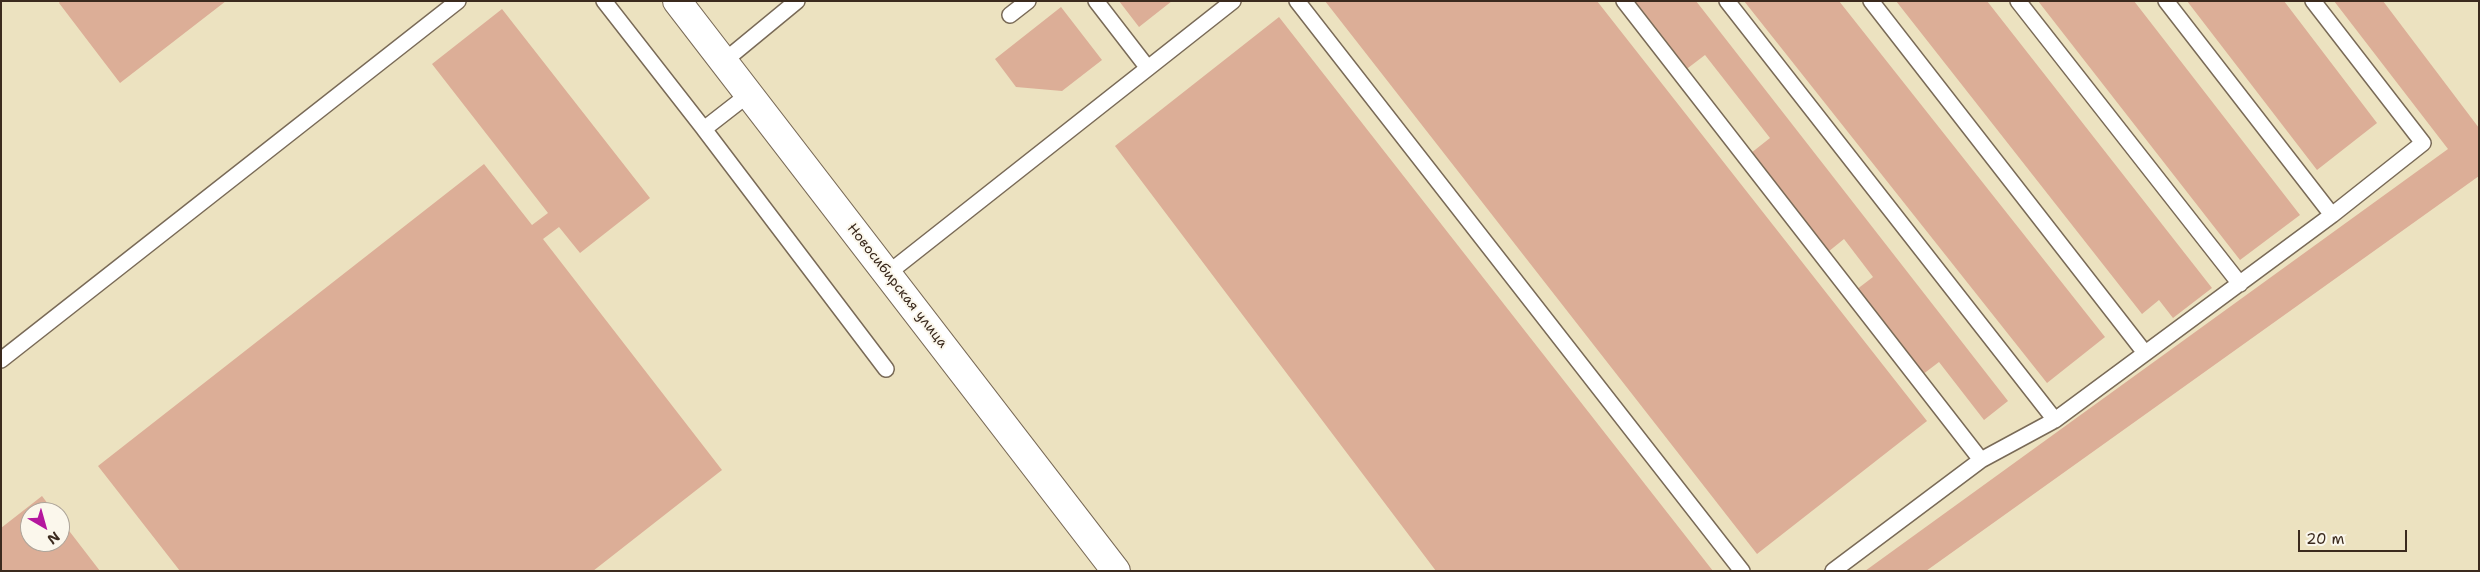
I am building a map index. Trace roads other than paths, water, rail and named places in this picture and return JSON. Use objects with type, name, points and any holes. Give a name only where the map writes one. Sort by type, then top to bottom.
[{"type":"street","name":"Новосибирская улица","points":[[677,1],[1116,571]]},
{"type":"lane","points":[[1,360],[458,1]]},
{"type":"lane","points":[[604,1],[886,368]]},
{"type":"lane","points":[[724,62],[797,1]]},
{"type":"lane","points":[[1010,15],[1028,1]]},
{"type":"lane","points":[[1096,1],[1147,67]]},
{"type":"lane","points":[[887,274],[1233,1]]},
{"type":"lane","points":[[1297,1],[1742,571]]},
{"type":"lane","points":[[1624,1],[1981,460]]},
{"type":"lane","points":[[1727,1],[2055,420]]},
{"type":"lane","points":[[1871,1],[2145,353]]},
{"type":"lane","points":[[2018,1],[2240,284]]},
{"type":"lane","points":[[2166,1],[2332,215]]},
{"type":"lane","points":[[1833,571],[1981,460],[2055,420],[2332,215],[2423,143],[2313,1]]},
{"type":"lane","points":[[704,129],[749,94]]}]
